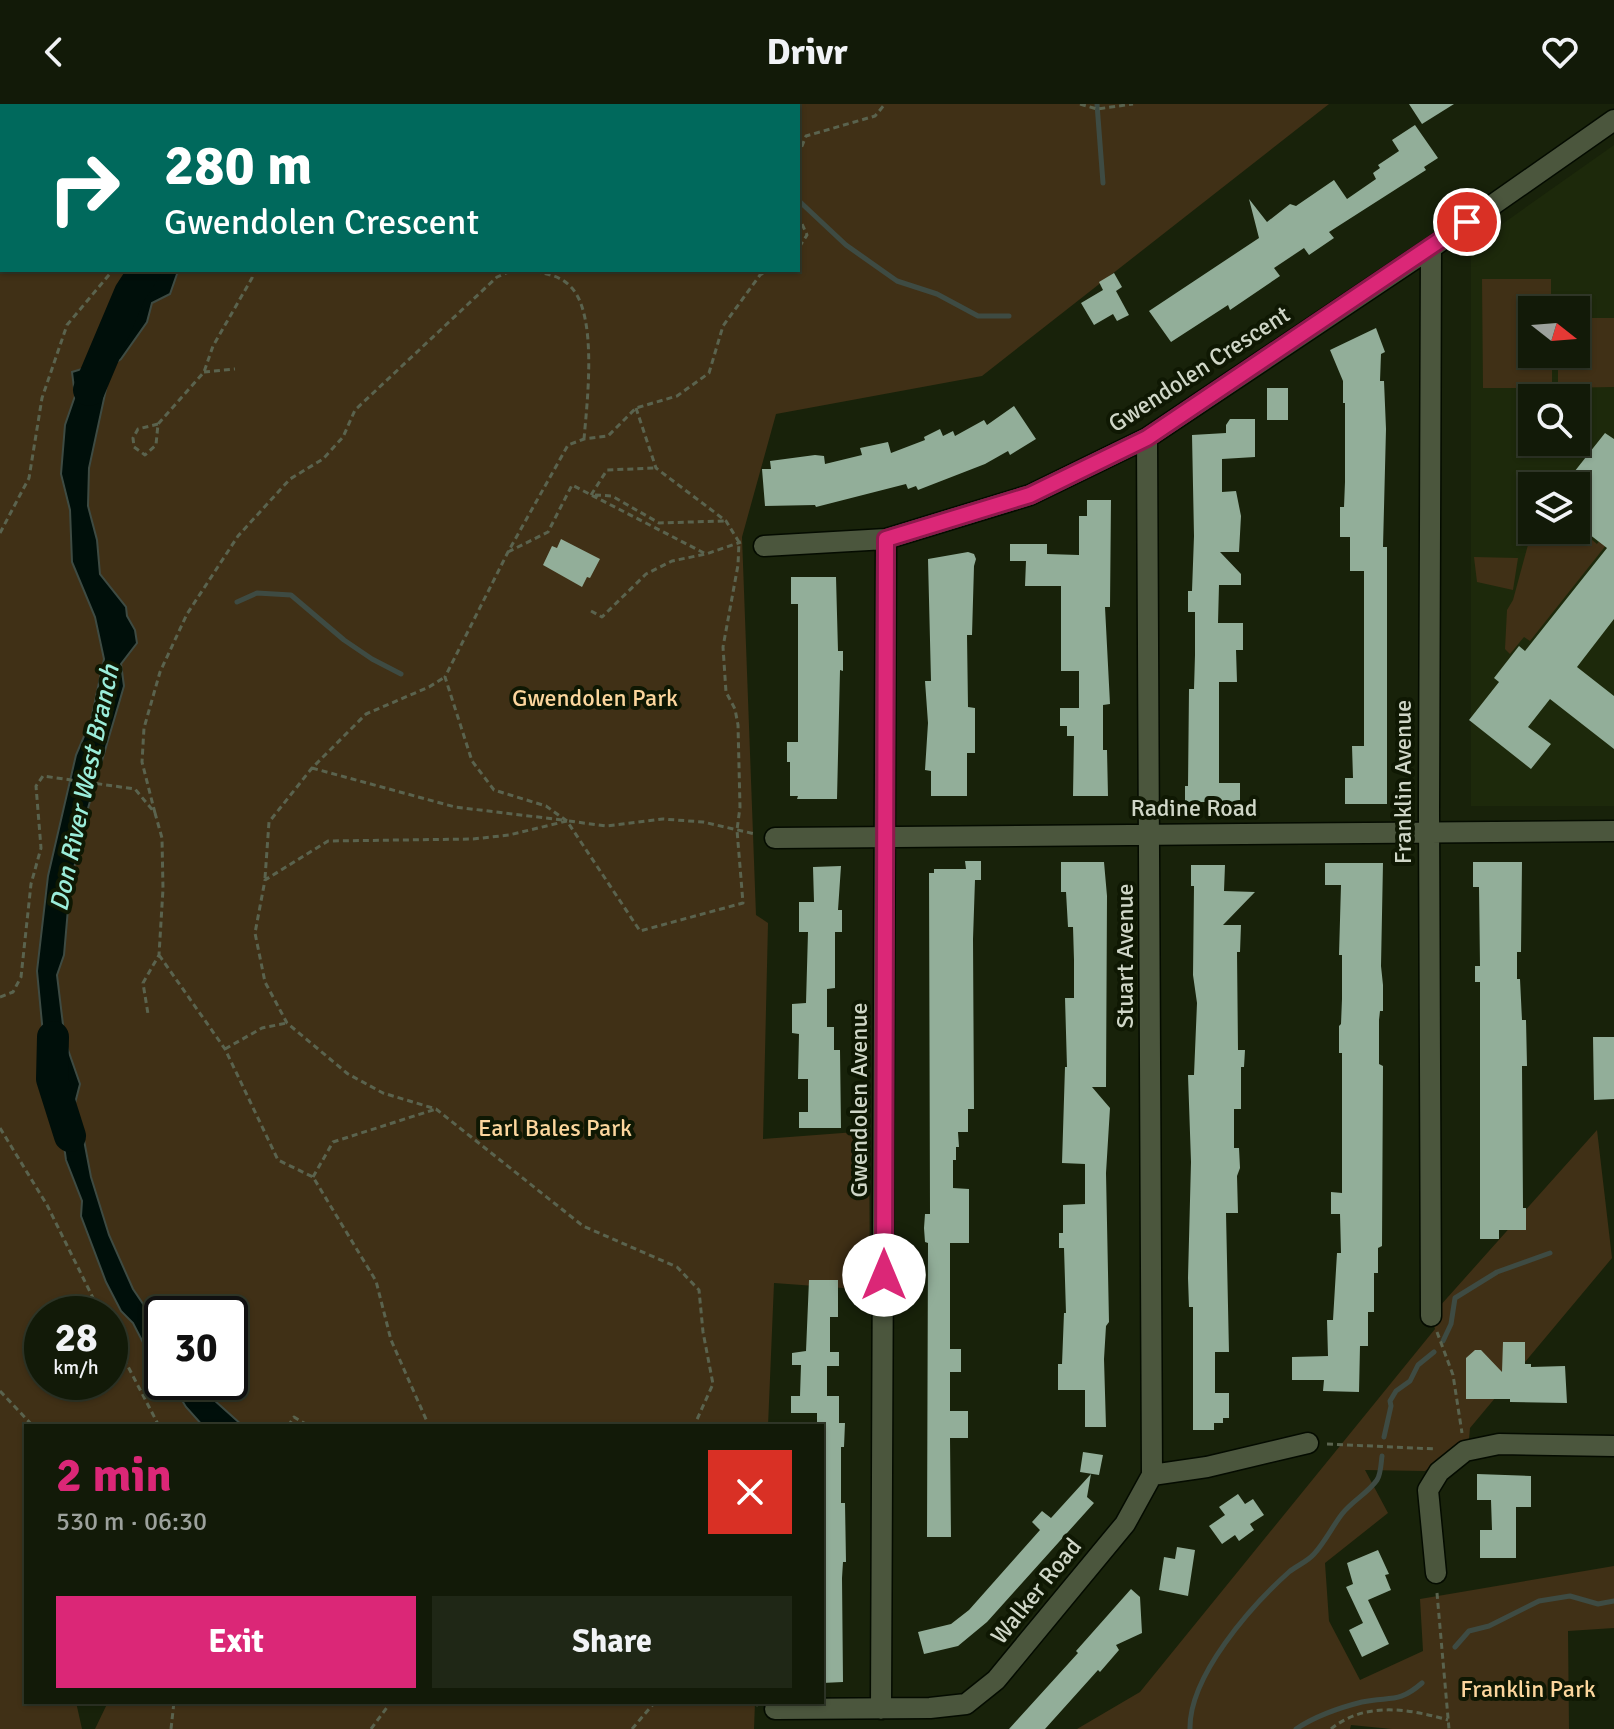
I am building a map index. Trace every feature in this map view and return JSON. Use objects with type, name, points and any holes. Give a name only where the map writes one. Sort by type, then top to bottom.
[{"type":"street","name":"Gwendolen Crescent","points":[[764,546],[886,539],[1030,495],[1147,438],[1431,248],[1614,120]]},
{"type":"street","name":"Franklin Avenue","points":[[1431,248],[1431,1316]]},
{"type":"street","name":"Stuart Avenue","points":[[1147,438],[1152,1475]]},
{"type":"street","name":"Gwendolen Avenue","points":[[881,1709],[886,539]]},
{"type":"street","name":"Radine Road","points":[[775,838],[1614,831]]},
{"type":"street","points":[[1152,1475],[1207,1467],[1308,1443]]},
{"type":"street","points":[[1436,1573],[1428,1490],[1439,1472],[1465,1451],[1499,1444],[1614,1446]]},
{"type":"street","name":"Walker Road","points":[[775,1709],[930,1708],[966,1704],[996,1680],[1125,1524],[1152,1475]]},
{"type":"path","points":[[800,151],[806,136],[875,116],[885,104]]},
{"type":"path","points":[[1080,104],[1097,109],[1133,104]]},
{"type":"path","points":[[800,219],[807,235],[800,246]]},
{"type":"path","points":[[0,533],[29,478],[42,398],[67,325],[111,272]]},
{"type":"path","points":[[158,424],[156,445],[145,455],[134,447],[133,438],[138,429],[158,424],[204,372],[213,346],[253,272]]},
{"type":"path","points":[[148,1014],[143,983],[159,955],[163,889],[162,838],[142,762],[144,728],[160,672],[187,614],[230,549],[290,479],[323,459],[343,437],[355,410],[497,277],[508,272]]},
{"type":"path","points":[[536,272],[553,275],[572,288],[582,309],[587,333],[589,382],[584,439]]},
{"type":"path","points":[[695,1424],[713,1384],[699,1290],[677,1267],[583,1226],[436,1109],[383,1093],[348,1074],[287,1023],[265,982],[255,933],[265,880],[269,822],[312,768],[366,714],[445,677],[508,552],[568,445],[608,436],[636,408],[677,396],[709,373],[723,326],[765,272]]},
{"type":"path","points":[[204,372],[235,369]]},
{"type":"path","points":[[445,677],[472,761],[494,790],[546,806],[567,821],[640,931],[743,903],[737,830],[740,807],[738,725],[735,709],[726,692],[723,647],[738,565],[739,542],[726,521],[656,468],[636,408]]},
{"type":"path","points":[[591,495],[607,470],[656,468]]},
{"type":"path","points":[[508,552],[548,532],[572,485],[706,554]]},
{"type":"path","points":[[591,495],[612,496],[659,523],[726,521]]},
{"type":"path","points":[[591,611],[602,617],[646,574],[672,561],[706,554],[739,542],[764,546]]},
{"type":"path","points":[[312,768],[455,807],[606,826],[663,819],[703,822],[775,838]]},
{"type":"path","points":[[0,997],[13,992],[21,977],[31,884],[41,848],[36,786],[43,776],[135,789],[155,813]]},
{"type":"path","points":[[265,880],[328,841],[473,839],[509,835],[567,821]]},
{"type":"path","points":[[159,955],[225,1049],[278,1160],[313,1177],[376,1281],[391,1340],[428,1424]]},
{"type":"path","points":[[225,1049],[262,1028],[287,1023]]},
{"type":"path","points":[[313,1177],[333,1142],[436,1109]]},
{"type":"path","points":[[0,1128],[47,1205],[92,1296]]},
{"type":"path","points":[[1308,1443],[1465,1451],[1453,1375],[1431,1316]]},
{"type":"path","points":[[128,1367],[158,1424]]},
{"type":"path","points":[[0,1391],[31,1424]]},
{"type":"path","points":[[289,1424],[294,1417],[306,1424]]},
{"type":"path","points":[[1436,1573],[1449,1729]]},
{"type":"path","points":[[171,1729],[174,1704]]},
{"type":"path","points":[[371,1729],[390,1704]]},
{"type":"path","points":[[632,1729],[653,1704]]},
{"type":"path","points":[[1331,1729],[1367,1711],[1420,1712],[1448,1720]]},
{"type":"shaded area","points":[[1614,145],[1614,806],[1471,806],[1471,246]]},
{"type":"green space","points":[[800,104],[1329,104],[982,376],[776,414],[742,537],[756,915],[768,923],[763,1139],[869,1131],[870,1290],[774,1283],[768,1424],[24,1424],[24,1704],[76,1704],[82,1729],[0,1729],[0,272],[800,272]]},
{"type":"green space","points":[[1482,279],[1551,279],[1551,296],[1518,296],[1518,368],[1552,368],[1552,384],[1483,388]]},
{"type":"green space","points":[[1590,318],[1614,318],[1614,387],[1558,384],[1558,368],[1590,368]]},
{"type":"green space","points":[[1605,533],[1611,539],[1530,641],[1524,637],[1510,654],[1505,649],[1507,610],[1513,600],[1528,544],[1590,544],[1590,538],[1597,544]]},
{"type":"green space","points":[[1474,557],[1518,558],[1513,590],[1477,582]]},
{"type":"green space","name":"Franklin Park","points":[[1597,1130],[1612,1258],[1470,1428],[1469,1439],[1425,1471],[1365,1470],[1388,1513],[1325,1563],[1329,1621],[1360,1680],[1423,1651],[1420,1599],[1614,1566],[1614,1628],[1568,1631],[1569,1729],[1392,1729],[1351,1725],[1350,1729],[1077,1729],[1140,1692],[1435,1329],[1431,1316]]},
{"type":"green space","points":[[107,1704],[755,1704],[754,1729],[95,1729]]},
{"type":"water","points":[[143,272],[179,272],[170,294],[152,303],[147,322],[121,359],[111,366],[89,468],[88,506],[97,540],[100,574],[126,607],[137,643],[121,664],[124,686],[86,815],[70,886],[64,955],[57,975],[65,1041],[80,1084],[73,1111],[80,1119],[91,1177],[109,1235],[133,1289],[144,1305],[144,1344],[128,1318],[128,1296],[113,1296],[81,1216],[82,1201],[66,1160],[57,1095],[45,1055],[37,971],[48,876],[76,755],[91,720],[104,659],[95,617],[72,562],[70,510],[61,474],[65,425],[75,396],[72,372],[85,368],[87,359],[95,359],[119,329]]},
{"type":"water","points":[[182,1400],[214,1400],[241,1424],[201,1424]]},
{"type":"building","points":[[1409,104],[1454,104],[1422,124]]},
{"type":"building","points":[[1415,125],[1438,158],[1424,167],[1426,170],[1329,232],[1334,238],[1309,255],[1304,248],[1274,268],[1280,276],[1230,310],[1228,305],[1171,342],[1149,311],[1259,238],[1249,199],[1267,222],[1290,204],[1296,206],[1334,180],[1347,199],[1376,179],[1373,173],[1380,168],[1378,165],[1399,151],[1392,140]]},
{"type":"building","points":[[1114,273],[1122,287],[1116,291],[1129,315],[1117,321],[1113,314],[1094,325],[1081,303],[1103,290],[1099,282]]},
{"type":"building","points":[[1376,328],[1385,352],[1381,354],[1380,381],[1384,381],[1386,429],[1383,547],[1387,547],[1387,804],[1345,804],[1345,778],[1353,778],[1352,746],[1364,746],[1364,571],[1350,571],[1350,537],[1340,537],[1340,507],[1344,507],[1345,482],[1345,403],[1343,381],[1330,350]]},
{"type":"building","points":[[1267,388],[1288,388],[1288,420],[1267,420]]},
{"type":"building","points":[[1014,406],[1036,439],[1010,455],[1008,451],[985,464],[918,490],[916,486],[908,489],[906,484],[816,507],[765,506],[762,469],[771,469],[770,461],[815,455],[824,456],[825,464],[862,455],[860,448],[888,442],[891,453],[925,440],[924,437],[940,429],[943,436],[953,431],[955,436],[984,420],[987,425]]},
{"type":"building","points":[[1230,419],[1255,419],[1255,457],[1222,459],[1222,492],[1236,491],[1241,516],[1239,552],[1220,552],[1241,574],[1241,585],[1219,585],[1218,623],[1243,623],[1243,650],[1236,650],[1237,682],[1219,682],[1219,783],[1240,783],[1240,802],[1189,802],[1185,801],[1185,786],[1188,786],[1189,689],[1194,689],[1195,655],[1195,612],[1188,612],[1194,536],[1192,435],[1226,433]]},
{"type":"building","points":[[1605,433],[1614,439],[1614,619],[1577,667],[1614,696],[1614,749],[1550,699],[1528,727],[1551,744],[1531,769],[1469,720],[1499,682],[1494,678],[1519,646],[1525,651],[1607,548],[1590,535],[1590,472],[1574,472],[1590,456]]},
{"type":"building","points":[[1087,500],[1111,500],[1110,607],[1105,607],[1110,704],[1103,705],[1103,750],[1107,750],[1108,796],[1073,796],[1074,736],[1067,736],[1067,726],[1060,726],[1060,708],[1079,708],[1079,671],[1061,671],[1061,586],[1025,586],[1026,561],[1010,561],[1010,544],[1047,544],[1047,554],[1079,555],[1079,516],[1087,516]]},
{"type":"building","points":[[561,539],[600,559],[582,587],[543,565],[552,546],[557,548]]},
{"type":"building","points":[[968,552],[974,554],[976,559],[972,635],[967,635],[968,707],[975,708],[975,753],[967,753],[967,796],[931,796],[931,771],[925,770],[928,723],[925,681],[931,681],[928,559]]},
{"type":"building","points":[[791,577],[836,577],[838,651],[843,651],[837,799],[797,799],[798,796],[790,796],[787,742],[798,742],[798,604],[791,604]]},
{"type":"building","points":[[965,861],[981,861],[981,880],[975,880],[973,939],[974,1109],[968,1109],[968,1132],[958,1132],[959,1147],[956,1147],[956,1160],[953,1160],[953,1188],[969,1189],[969,1243],[950,1243],[950,1349],[961,1349],[961,1372],[950,1372],[950,1411],[968,1411],[968,1438],[950,1438],[951,1537],[927,1537],[928,1243],[925,1242],[924,1228],[925,1214],[930,1214],[929,873],[934,873],[934,869],[966,869]]},
{"type":"building","points":[[1061,862],[1104,862],[1107,896],[1106,1087],[1092,1087],[1110,1108],[1106,1173],[1109,1322],[1106,1326],[1104,1359],[1106,1427],[1085,1427],[1085,1390],[1058,1390],[1058,1364],[1062,1364],[1066,1313],[1064,1248],[1059,1248],[1059,1233],[1063,1233],[1063,1205],[1085,1204],[1085,1164],[1062,1163],[1067,1067],[1065,998],[1074,998],[1074,960],[1073,927],[1068,927],[1066,892],[1061,892]]},
{"type":"building","points":[[1473,862],[1522,862],[1521,952],[1517,952],[1517,979],[1520,979],[1522,1020],[1526,1020],[1527,1066],[1522,1066],[1523,1208],[1526,1208],[1526,1230],[1499,1230],[1499,1239],[1480,1239],[1480,982],[1475,982],[1475,966],[1480,966],[1479,887],[1473,887]]},
{"type":"building","points":[[1325,863],[1383,863],[1383,1011],[1380,1011],[1379,1020],[1379,1064],[1383,1066],[1382,1246],[1378,1248],[1378,1273],[1374,1273],[1374,1312],[1368,1312],[1368,1346],[1360,1346],[1359,1392],[1323,1391],[1324,1380],[1292,1380],[1292,1357],[1328,1356],[1327,1320],[1333,1320],[1337,1253],[1341,1253],[1340,1214],[1331,1214],[1331,1192],[1342,1193],[1342,1053],[1339,1053],[1341,885],[1325,885]]},
{"type":"building","points":[[1191,865],[1225,865],[1224,891],[1255,892],[1223,925],[1241,925],[1240,952],[1237,952],[1238,1050],[1245,1050],[1244,1067],[1241,1067],[1241,1109],[1234,1109],[1234,1148],[1239,1148],[1240,1168],[1237,1176],[1238,1213],[1226,1213],[1229,1352],[1215,1352],[1215,1393],[1229,1393],[1229,1418],[1223,1418],[1223,1423],[1214,1423],[1214,1430],[1193,1430],[1193,1307],[1189,1307],[1188,1278],[1191,1162],[1188,1075],[1194,1075],[1197,1003],[1193,975],[1194,886],[1191,886]]},
{"type":"building","points":[[841,866],[838,910],[842,910],[842,932],[835,932],[835,988],[827,989],[827,1027],[834,1027],[834,1050],[840,1050],[841,1128],[799,1128],[799,1112],[808,1112],[808,1079],[798,1079],[799,1034],[792,1033],[792,1004],[806,1003],[808,932],[799,932],[799,902],[814,902],[813,867]]},
{"type":"building","points":[[1593,1037],[1614,1037],[1614,1099],[1594,1100]]},
{"type":"building","points":[[809,1280],[838,1280],[838,1317],[830,1317],[830,1352],[839,1352],[839,1366],[827,1366],[827,1396],[839,1396],[839,1423],[845,1423],[844,1447],[841,1447],[841,1503],[845,1503],[846,1562],[843,1562],[842,1578],[843,1682],[824,1683],[824,1424],[817,1424],[817,1413],[791,1413],[791,1396],[800,1396],[801,1365],[792,1365],[792,1353],[806,1351]]},
{"type":"building","points":[[1503,1342],[1525,1342],[1525,1364],[1531,1364],[1531,1367],[1565,1366],[1567,1403],[1466,1399],[1466,1358],[1475,1350],[1481,1350],[1502,1372]]},
{"type":"building","points":[[1083,1452],[1103,1455],[1099,1475],[1080,1472]]},
{"type":"building","points":[[1091,1474],[1087,1497],[1094,1503],[987,1622],[958,1646],[924,1654],[918,1632],[951,1624],[969,1610],[1040,1530],[1032,1522],[1042,1511],[1051,1518]]},
{"type":"building","points":[[1477,1474],[1531,1476],[1531,1507],[1516,1507],[1516,1558],[1480,1558],[1480,1530],[1492,1530],[1491,1500],[1477,1500]]},
{"type":"building","points":[[1238,1494],[1245,1504],[1253,1499],[1264,1515],[1250,1524],[1254,1530],[1239,1541],[1235,1535],[1222,1544],[1209,1526],[1225,1515],[1219,1507]]},
{"type":"building","points":[[1177,1547],[1195,1550],[1188,1596],[1159,1590],[1164,1557],[1175,1559]]},
{"type":"building","points":[[1378,1550],[1389,1574],[1385,1575],[1391,1590],[1368,1600],[1389,1644],[1362,1657],[1349,1630],[1363,1623],[1346,1587],[1353,1584],[1347,1563]]},
{"type":"building","points":[[1131,1589],[1140,1597],[1142,1633],[1116,1645],[1119,1650],[1045,1729],[1009,1729],[1078,1653],[1076,1651]]},
{"type":"waterway","points":[[1097,104],[1103,183]]},
{"type":"waterway","points":[[800,202],[846,245],[897,281],[937,294],[978,316],[1009,316]]},
{"type":"waterway","name":"Don River West Branch","points":[[89,390],[130,293],[144,272]]},
{"type":"waterway","points":[[237,602],[257,593],[291,595],[344,640],[401,674]]},
{"type":"waterway","name":"Don River West Branch","points":[[53,1037],[52,1079],[70,1136]]},
{"type":"waterway","points":[[1443,1341],[1451,1324],[1455,1298],[1497,1272],[1550,1253]]},
{"type":"waterway","points":[[1384,1437],[1390,1401],[1396,1391],[1410,1381],[1418,1365],[1434,1352]]},
{"type":"waterway","points":[[1190,1729],[1192,1708],[1200,1687],[1225,1643],[1257,1603],[1289,1572],[1314,1554],[1342,1514],[1373,1485],[1379,1475],[1382,1456]]},
{"type":"waterway","points":[[1455,1647],[1469,1631],[1489,1626],[1539,1601],[1570,1596],[1598,1604],[1614,1601]]},
{"type":"waterway","points":[[1296,1729],[1345,1707],[1400,1697],[1422,1683]]},
{"type":"route","points":[[884,1275],[886,539],[1030,495],[1147,438],[1467,222]]},
{"type":"park label","name":"Gwendolen Park","points":[[595,698]]},
{"type":"park label","name":"Earl Bales Park","points":[[555,1128]]}]
